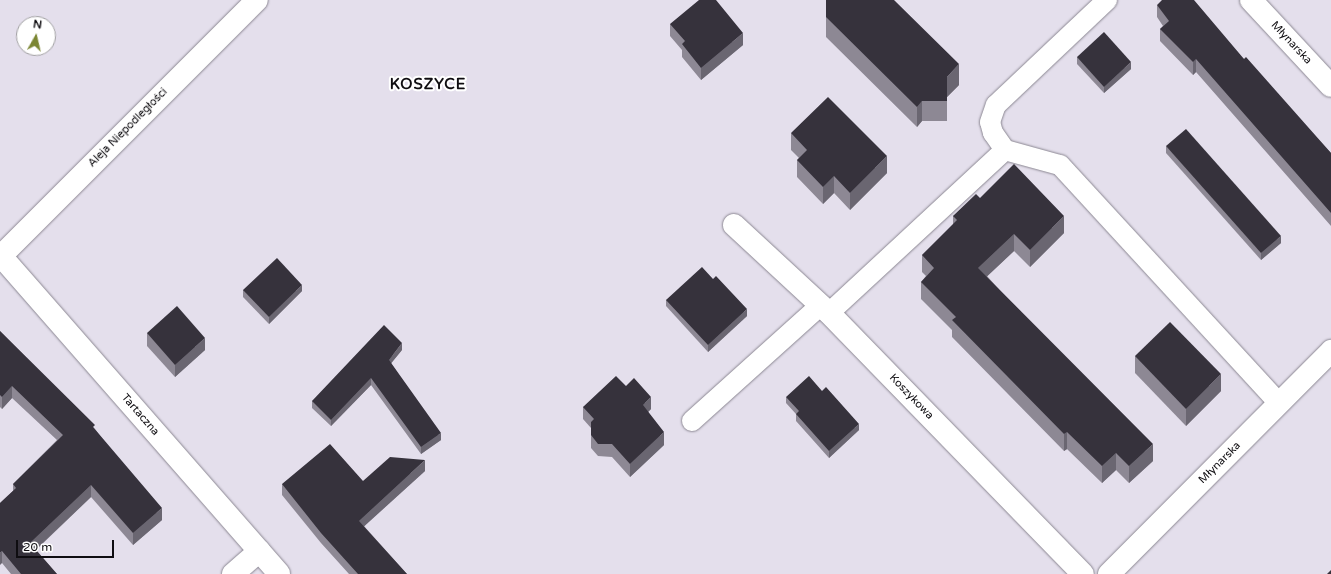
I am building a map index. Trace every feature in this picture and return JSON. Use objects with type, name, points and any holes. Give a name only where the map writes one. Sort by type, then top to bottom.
[{"type":"street","name":"Aleja Niepodległości","points":[[0,256],[257,0]]},
{"type":"street","name":"Młynarska","points":[[1258,2],[1328,76]]},
{"type":"street","name":"Koszykowa","points":[[734,225],[825,309],[1083,574]]},
{"type":"street","name":"Tartaczna","points":[[0,256],[279,574]]},
{"type":"street","name":"Młynarska","points":[[1109,574],[1331,351]]},
{"type":"street","points":[[233,574],[259,551]]},
{"type":"lane","points":[[1107,0],[996,105],[990,122],[993,133],[1005,150],[1060,165],[1278,403]]},
{"type":"lane","points":[[692,421],[825,309],[1005,150]]},
{"type":"building","points":[[699,0],[716,0],[743,33],[701,68],[682,44],[685,41],[670,24]]},
{"type":"building","points":[[826,0],[894,0],[959,64],[947,77],[947,101],[922,101],[917,107],[826,17]]},
{"type":"building","points":[[1162,0],[1194,0],[1244,59],[1246,57],[1331,153],[1331,213],[1196,59],[1193,62],[1160,29],[1169,21],[1157,5]]},
{"type":"building","points":[[1104,32],[1131,62],[1104,87],[1077,57]]},
{"type":"building","points":[[828,97],[887,156],[850,193],[834,176],[823,187],[797,160],[807,150],[791,133]]},
{"type":"building","points":[[1186,129],[1281,236],[1261,253],[1166,146]]},
{"type":"building","points":[[1014,164],[1064,216],[1030,250],[1014,234],[978,268],[1153,444],[1129,466],[1116,453],[1102,466],[1067,432],[1064,434],[952,320],[956,317],[921,282],[934,268],[922,255],[957,220],[953,216],[976,194],[980,198]]},
{"type":"building","points":[[277,258],[302,285],[269,317],[243,290]]},
{"type":"building","points":[[702,267],[713,279],[716,276],[747,309],[708,345],[666,300]]},
{"type":"building","points":[[177,306],[205,338],[175,365],[147,333]]},
{"type":"building","points":[[1170,322],[1221,374],[1186,409],[1135,356]]},
{"type":"building","points":[[384,325],[402,343],[389,360],[441,433],[421,447],[371,378],[331,420],[312,401]]},
{"type":"building","points":[[0,331],[95,425],[93,427],[162,508],[133,533],[91,485],[30,543],[57,574],[21,574],[2,551],[0,553],[0,503],[16,488],[13,484],[63,435],[12,386],[2,397],[0,395]]},
{"type":"building","points":[[616,376],[626,386],[634,378],[651,397],[643,405],[664,432],[630,464],[612,444],[598,444],[591,435],[591,422],[594,419],[583,407]]},
{"type":"building","points":[[809,376],[822,391],[826,387],[859,424],[829,451],[796,414],[799,411],[786,397]]},
{"type":"building","points":[[330,444],[363,481],[390,457],[425,460],[359,521],[407,574],[358,574],[321,533],[282,484]]},
{"type":"district","name":"KOSZYCE","points":[[428,85]]}]
